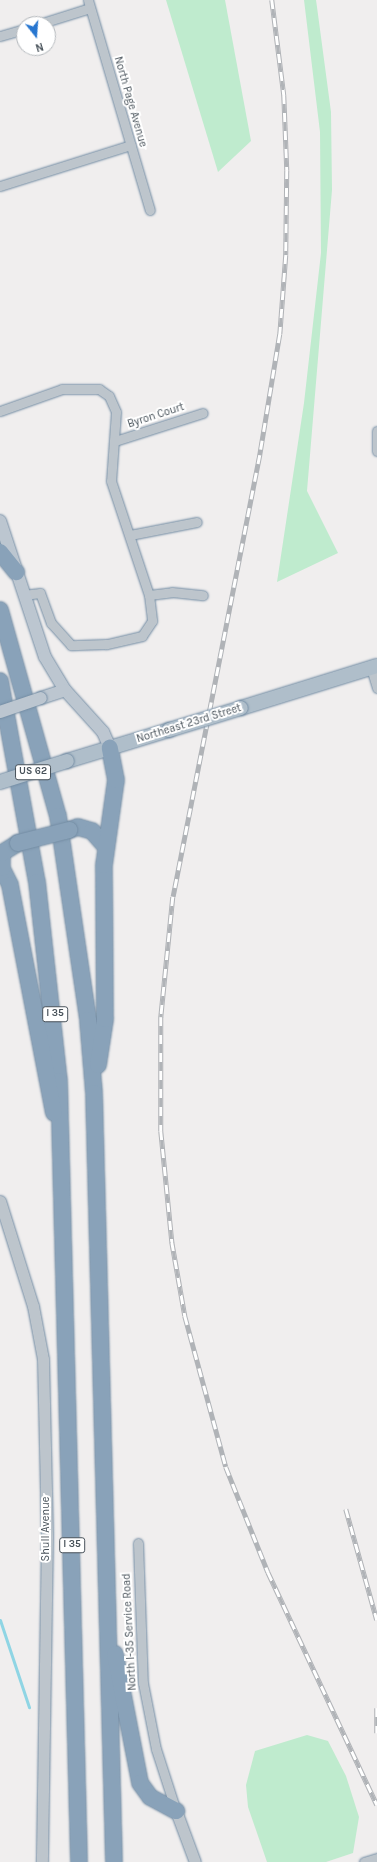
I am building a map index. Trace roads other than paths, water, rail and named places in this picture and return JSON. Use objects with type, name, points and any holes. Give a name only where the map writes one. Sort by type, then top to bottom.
[{"type":"highway","points":[[0,552],[16,572]]},
{"type":"highway","points":[[0,610],[58,816],[85,983],[94,1093],[114,1862]]},
{"type":"highway","name":"I 35","points":[[0,681],[28,822],[48,952],[62,1147],[79,1862]]},
{"type":"highway","points":[[94,1093],[105,1019],[105,846],[116,780],[110,748]]},
{"type":"highway","points":[[62,1147],[46,1081],[10,885],[1,867],[5,848],[18,843],[78,827],[92,831],[105,846]]},
{"type":"highway","points":[[107,1619],[140,1783],[150,1797],[176,1811]]},
{"type":"main road","points":[[0,521],[41,650],[65,690],[89,714],[110,748]]},
{"type":"main road","name":"Northeast 23rd Street","points":[[0,782],[374,667]]},
{"type":"main road","points":[[0,712],[65,690]]},
{"type":"street","points":[[56,17],[89,4]]},
{"type":"street","name":"North Page Avenue","points":[[89,4],[150,210]]},
{"type":"street","points":[[0,36],[16,31]]},
{"type":"street","points":[[0,186],[131,144]]},
{"type":"street","points":[[0,411],[62,389],[100,389],[109,396],[116,412],[116,441],[111,481],[150,595],[152,621],[142,636],[106,644],[71,645],[51,623],[40,593],[23,595]]},
{"type":"street","name":"Byron Court","points":[[116,441],[204,413]]},
{"type":"street","points":[[377,431],[377,451]]},
{"type":"street","points":[[130,535],[197,522]]},
{"type":"street","points":[[150,595],[172,592],[203,595]]},
{"type":"street","points":[[374,667],[377,688]]},
{"type":"street","name":"Shull Avenue","points":[[0,1201],[34,1313],[43,1359],[47,1537],[42,1862]]},
{"type":"street","name":"North I-35 Service Road","points":[[138,1543],[143,1683],[156,1749],[176,1811]]},
{"type":"street","points":[[176,1811],[191,1861]]},
{"type":"street","points":[[364,1862],[377,1858]]},
{"type":"waterway","points":[[0,1620],[29,1707]]},
{"type":"railway","points":[[272,0],[284,95],[287,170],[286,255],[280,334],[260,455],[173,897],[161,1017],[161,1131],[172,1242],[185,1316],[226,1467],[268,1572],[377,1805]]},
{"type":"railway","points":[[346,1509],[377,1620]]},
{"type":"railway","points":[[377,1708],[377,1733]]}]
